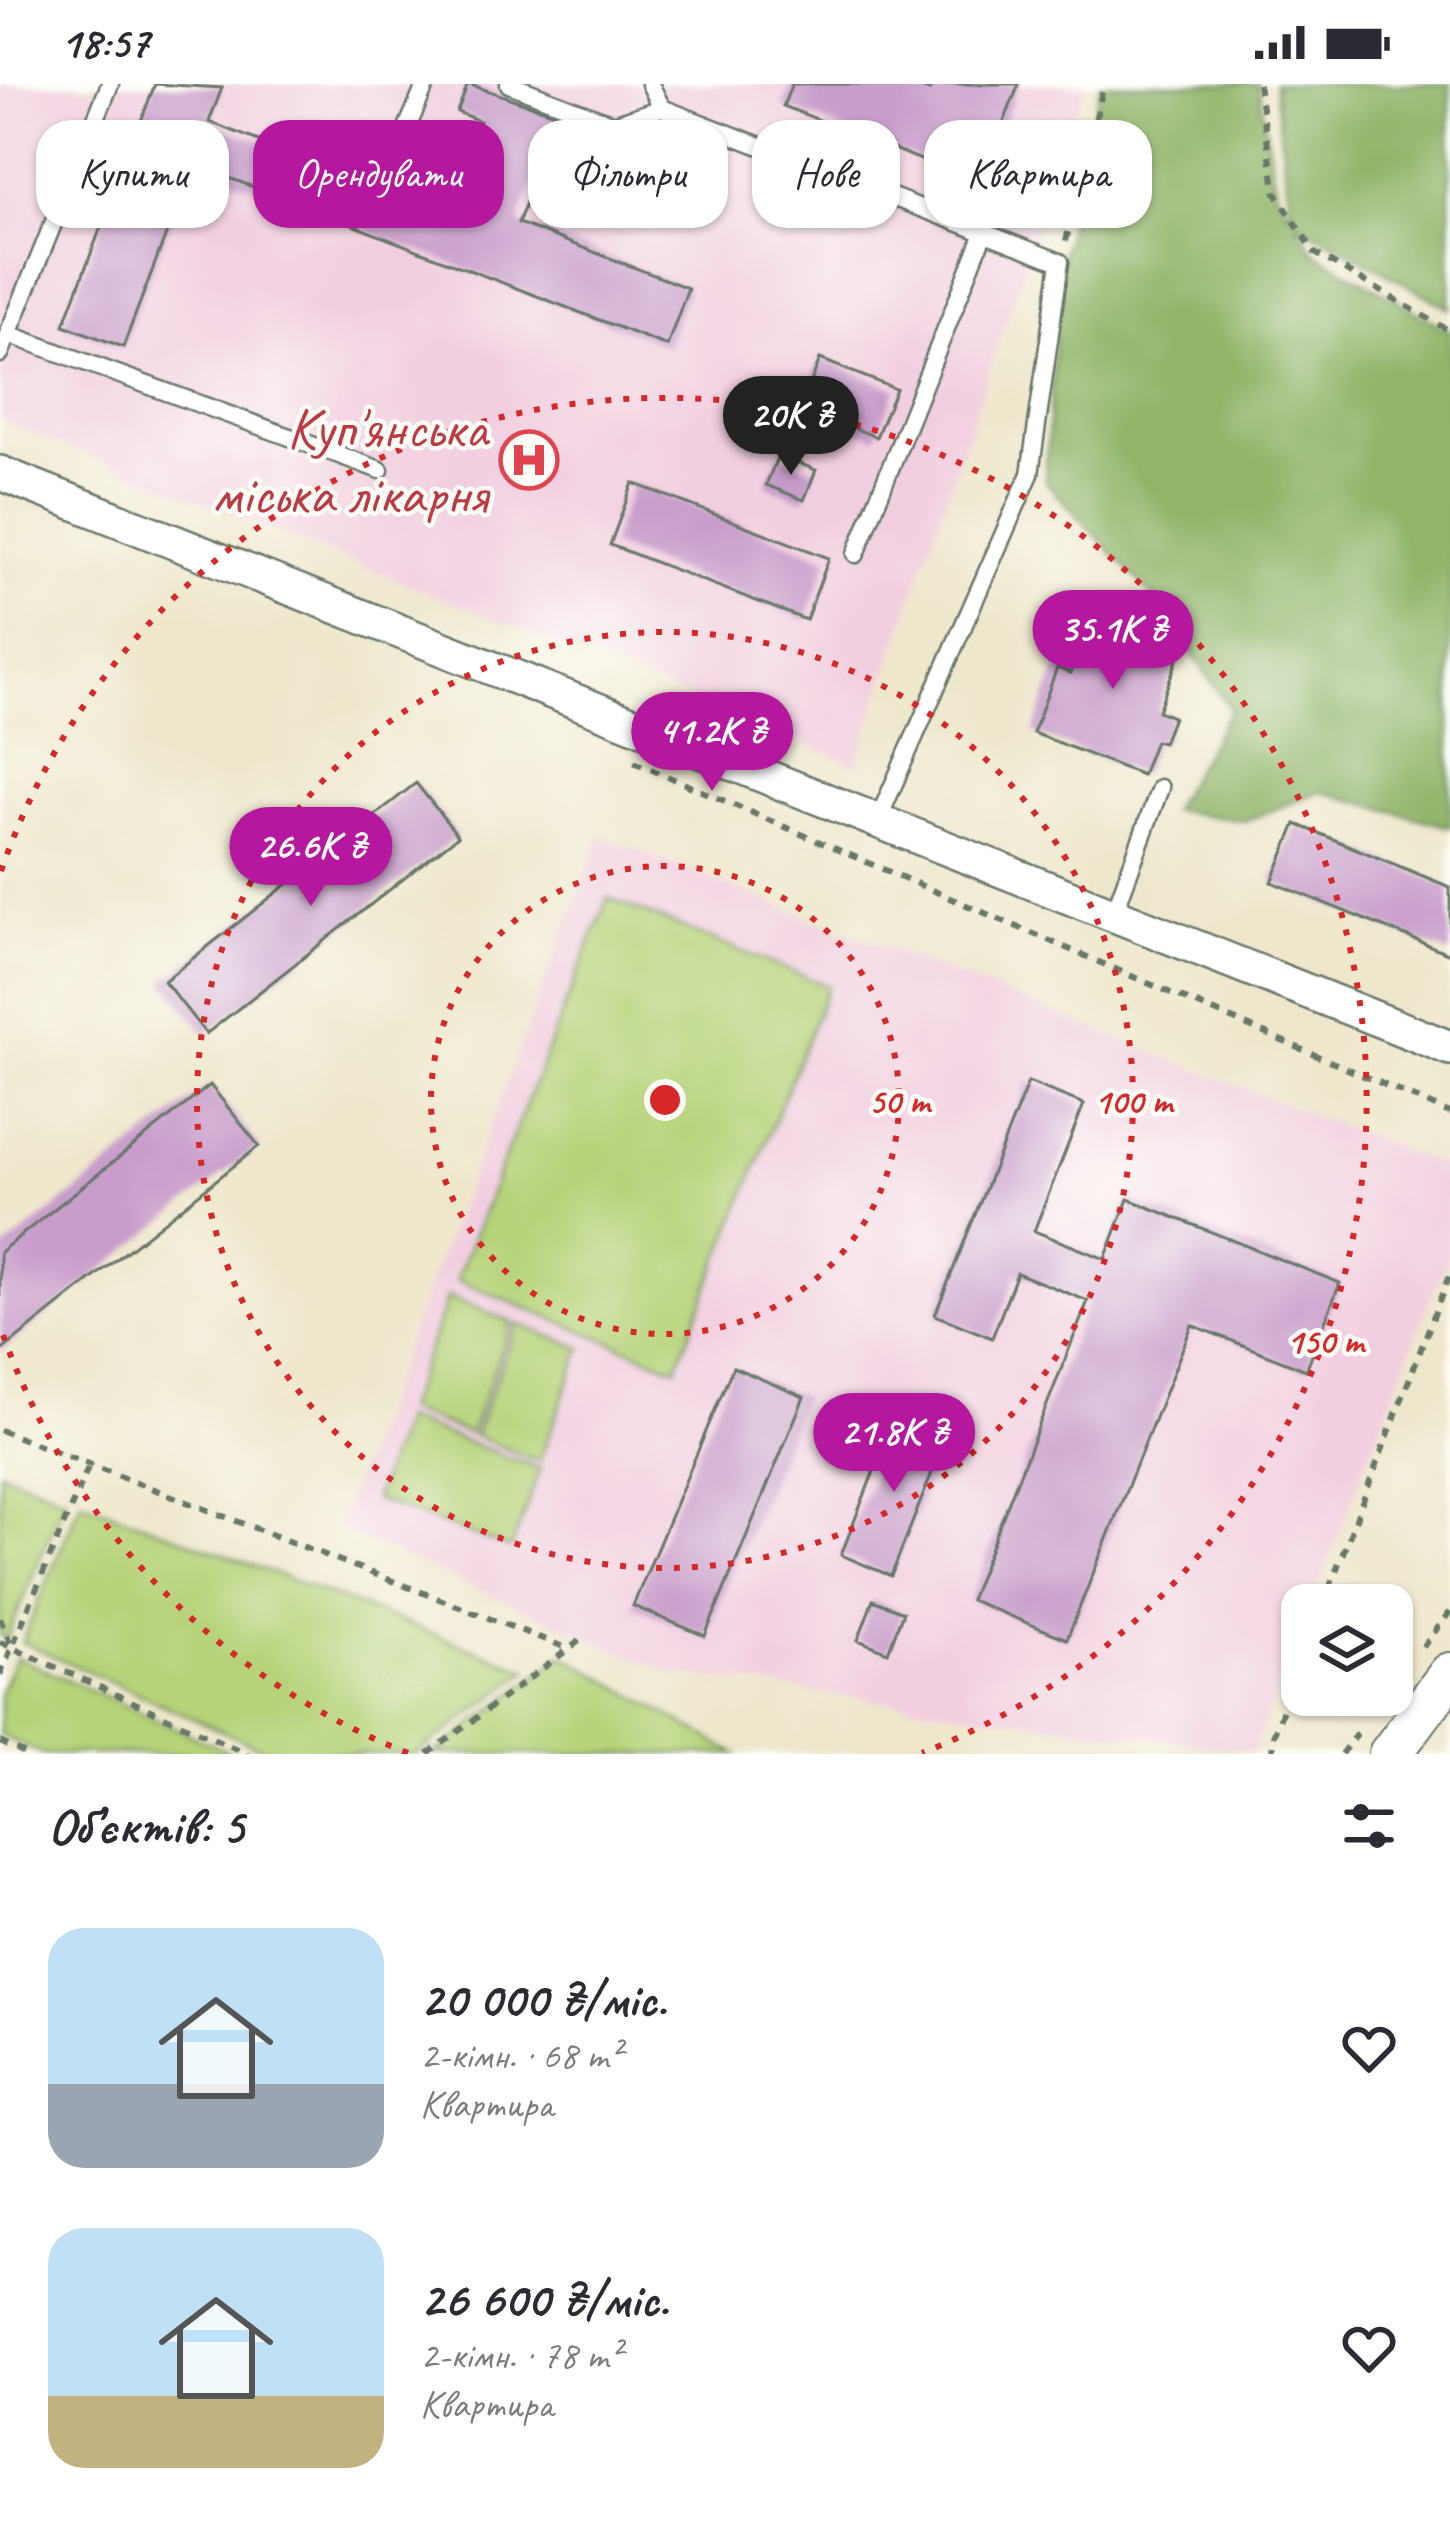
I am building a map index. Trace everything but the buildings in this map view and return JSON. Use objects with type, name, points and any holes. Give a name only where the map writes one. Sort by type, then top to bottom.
[{"type":"street","points":[[0,473],[1450,1048]]},
{"type":"street","points":[[1390,1754],[1450,1674]]},
{"type":"lane","points":[[0,354],[110,84]]},
{"type":"lane","points":[[410,120],[426,84]]},
{"type":"lane","points":[[509,84],[613,124],[662,108],[1060,262],[1030,474],[877,823]]},
{"type":"lane","points":[[650,84],[662,108]]},
{"type":"lane","points":[[856,554],[984,233]]},
{"type":"lane","points":[[8,334],[380,470]]},
{"type":"lane","points":[[1114,913],[1160,788]]},
{"type":"path","points":[[1060,262],[1104,84]]},
{"type":"path","points":[[1258,85],[1276,193],[1315,253],[1450,331]]},
{"type":"path","points":[[622,757],[1450,1113]]},
{"type":"path","points":[[1331,1584],[1450,1273]]},
{"type":"path","points":[[0,1430],[564,1647]]},
{"type":"path","points":[[0,1675],[89,1465]]},
{"type":"path","points":[[0,1618],[12,1647]]},
{"type":"path","points":[[428,1754],[564,1647],[586,1636]]},
{"type":"path","points":[[0,1642],[248,1754]]},
{"type":"path","points":[[1272,1754],[1281,1715]]},
{"type":"path","points":[[0,1742],[26,1754]]},
{"type":"shaded area","name":"Куп'янська міська лікарня","points":[[0,84],[74,84],[90,90],[94,84],[1086,84],[1074,120],[924,120],[924,228],[1037,228],[856,765],[0,420]]},
{"type":"shaded area","points":[[601,836],[1450,1169],[1450,1250],[1319,1584],[1281,1584],[1281,1680],[1253,1751],[672,1673],[336,1528]]},
{"type":"green space","points":[[1101,84],[1258,84],[1276,193],[1291,215],[1274,84],[1450,84],[1450,309],[1295,221],[1315,253],[1450,331],[1450,827],[1320,791],[1245,821],[1171,810],[1231,709],[1147,590],[1045,481],[1060,262],[1068,228],[1152,228],[1152,120],[1093,120]]},
{"type":"green space","points":[[608,898],[828,986],[676,1368],[456,1280]]},
{"type":"green space","points":[[448,1297],[512,1322],[470,1434],[405,1410]]},
{"type":"green space","points":[[517,1324],[582,1348],[539,1461],[474,1436]]},
{"type":"green space","points":[[403,1419],[540,1469],[511,1549],[374,1499]]},
{"type":"green space","points":[[0,1471],[65,1497],[7,1639],[0,1636]]},
{"type":"green space","points":[[81,1500],[528,1670],[418,1754],[274,1754],[22,1642]]},
{"type":"green space","points":[[563,1655],[736,1754],[435,1754]]},
{"type":"green space","points":[[16,1657],[234,1754],[43,1754],[0,1735],[0,1692]]},
{"type":"place","name":"Куп'янська міська лікарня","points":[[529,460]]}]
